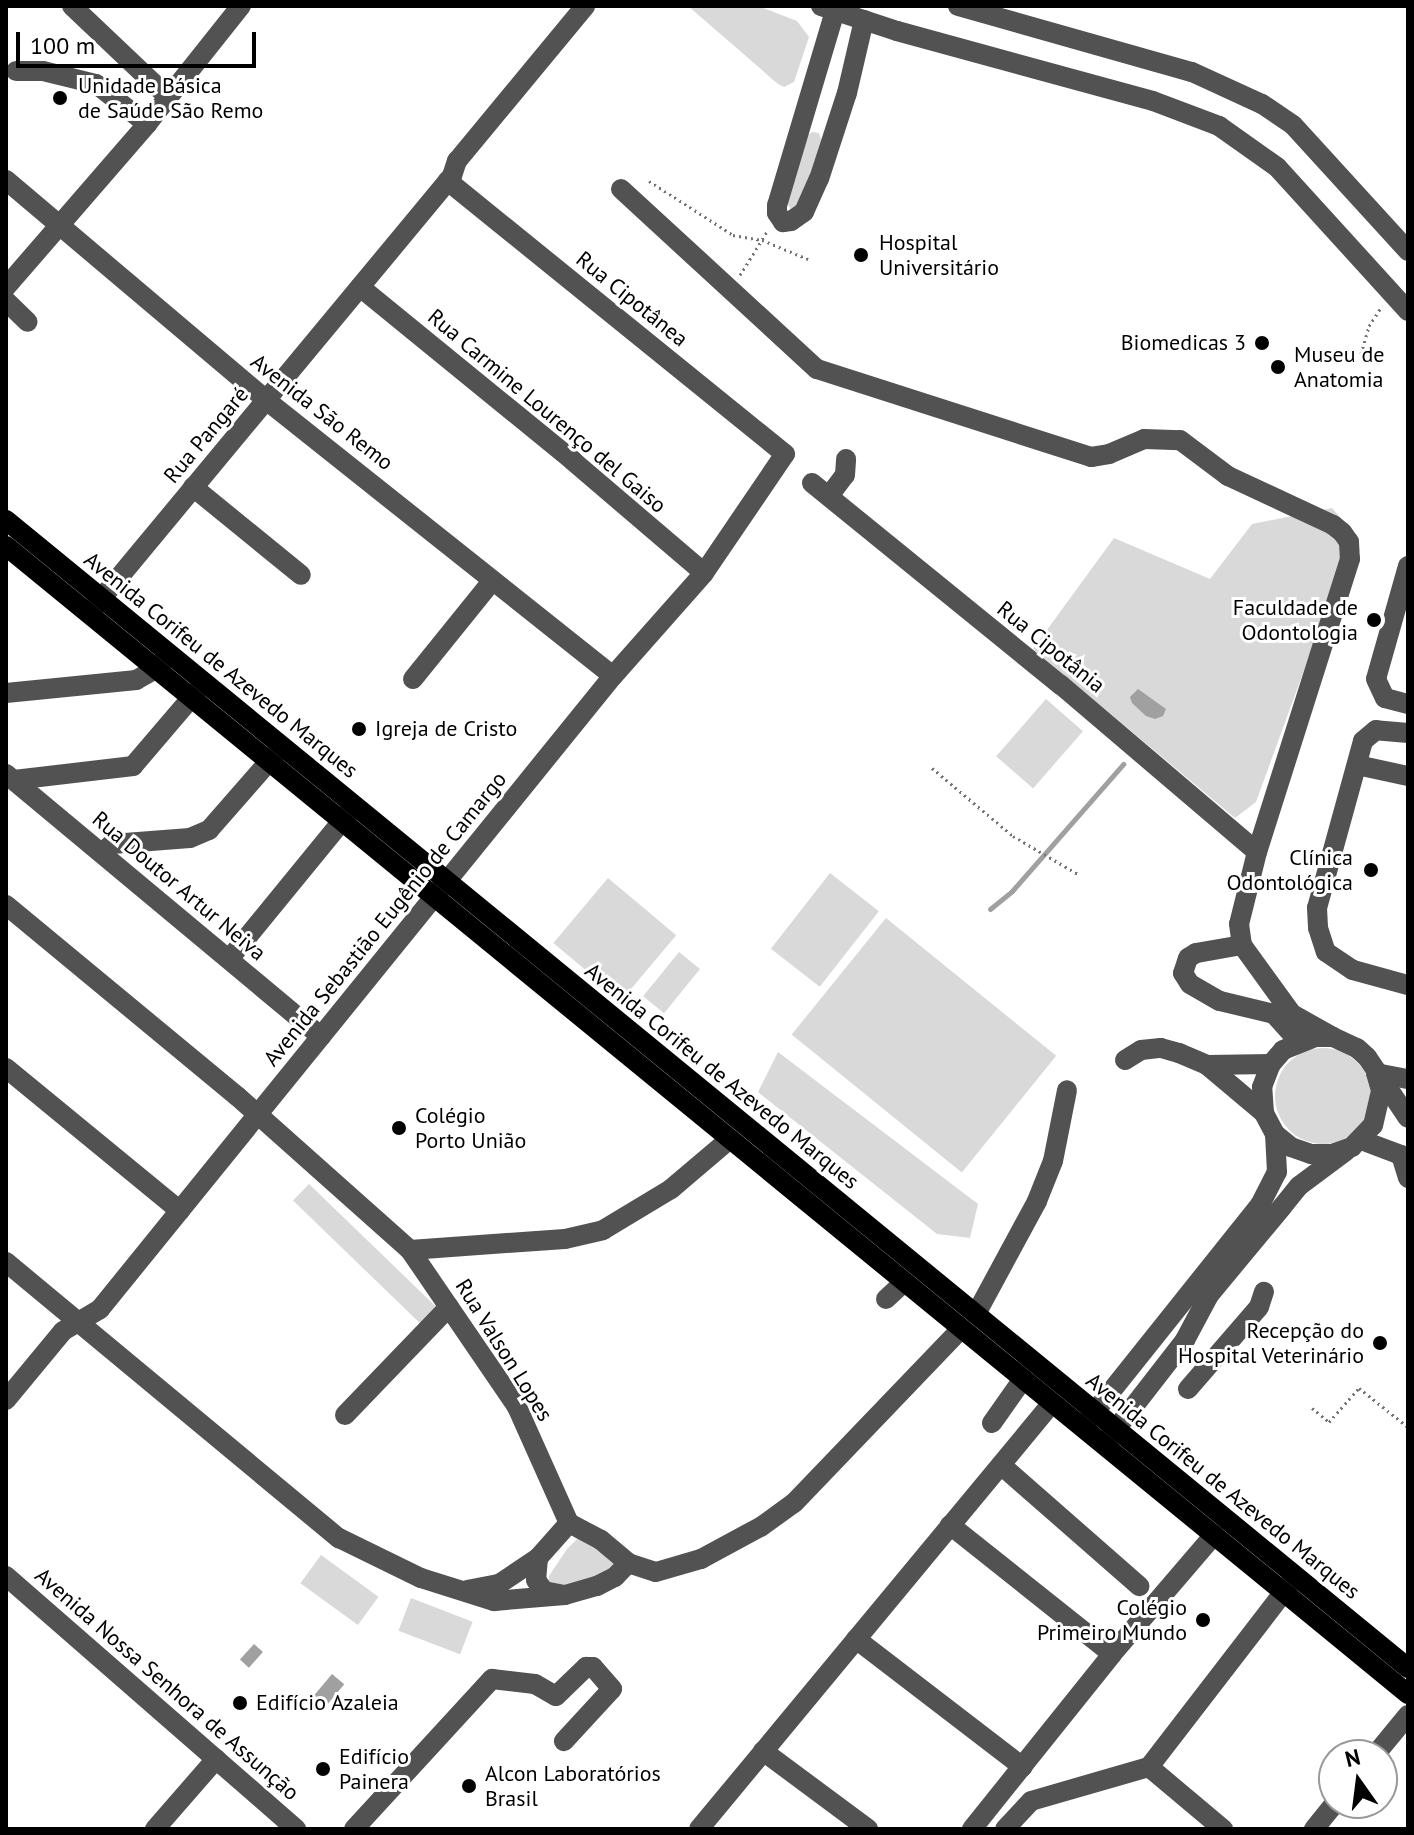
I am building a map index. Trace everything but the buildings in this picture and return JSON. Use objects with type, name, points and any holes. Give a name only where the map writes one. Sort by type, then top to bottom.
[{"type":"main road","name":"Avenida Corifeu de Azevedo Marques","points":[[6,520],[95,606],[162,661],[442,890],[832,1197],[968,1322],[1023,1379],[1052,1403],[1089,1420]]},
{"type":"main road","name":"Avenida Corifeu de Azevedo Marques","points":[[6,546],[95,606]]},
{"type":"main road","name":"Avenida Corifeu de Azevedo Marques","points":[[442,890],[730,1139],[904,1282],[968,1322],[1290,1585],[1408,1694]]},
{"type":"main road","points":[[730,1139],[740,1135],[818,1196],[832,1197]]},
{"type":"main road","name":"Avenida Corifeu de Azevedo Marques","points":[[1110,1438],[1214,1535],[1408,1668]]},
{"type":"street","points":[[72,6],[168,97]]},
{"type":"street","name":"Rua Pangaré","points":[[95,606],[450,179],[457,161],[585,6]]},
{"type":"street","name":"Rua Pangaré","points":[[450,179],[467,170],[600,6]]},
{"type":"street","points":[[958,6],[1192,72],[1262,104],[1293,125],[1408,251]]},
{"type":"street","points":[[6,287],[147,124],[237,7]]},
{"type":"street","points":[[864,20],[837,127],[804,212],[787,222],[777,213],[812,83],[828,8],[1153,101],[1219,126],[1277,167],[1408,311]]},
{"type":"street","points":[[16,71],[43,71],[96,84],[147,124]]},
{"type":"street","points":[[812,83],[834,82],[847,93]]},
{"type":"street","points":[[803,116],[818,129],[837,127]]},
{"type":"street","name":"Rua Cipotânea","points":[[450,179],[785,454]]},
{"type":"street","name":"Avenida São Remo","points":[[6,180],[266,400],[613,676]]},
{"type":"street","points":[[621,189],[817,369],[1091,457],[1109,454],[1144,439],[1180,440],[1228,476],[1333,525],[1349,542],[1350,559],[1257,852],[1239,924],[1242,945],[1292,1014],[1357,1048],[1405,1108],[1332,1154],[1311,1154],[1291,1147],[1275,1134],[1264,1113],[1207,1065],[1161,1048],[1141,1050],[1125,1060]]},
{"type":"street","name":"Rua Carmine Lourenço del Gaiso","points":[[360,287],[704,573]]},
{"type":"street","points":[[6,301],[28,322]]},
{"type":"street","name":"Avenida Sebastião Eugênio de Camargo","points":[[6,1400],[63,1331],[100,1309],[613,676],[704,573],[785,454]]},
{"type":"street","points":[[829,496],[845,475],[846,459]]},
{"type":"street","name":"Rua Cipotânia","points":[[812,483],[1061,685],[1257,852]]},
{"type":"street","points":[[193,487],[301,575]]},
{"type":"street","points":[[1405,560],[1376,679],[1385,698],[1408,704]]},
{"type":"street","points":[[413,679],[492,581]]},
{"type":"street","points":[[6,693],[136,680],[162,661]]},
{"type":"street","points":[[10,777],[133,766],[198,690]]},
{"type":"street","points":[[1408,733],[1385,729],[1369,733],[1317,908],[1318,928],[1326,952],[1353,970],[1408,985]]},
{"type":"street","points":[[102,853],[112,844],[190,838],[209,830],[276,754]]},
{"type":"street","points":[[1357,765],[1408,776]]},
{"type":"street","name":"Rua Doutor Artur Neiva","points":[[10,777],[321,1036]]},
{"type":"street","points":[[230,958],[348,813]]},
{"type":"street","name":"Rua Valson Lopes","points":[[6,905],[257,1113],[410,1250],[517,1407],[569,1523]]},
{"type":"street","points":[[1242,945],[1196,953],[1188,958],[1183,973],[1190,984],[1220,1001],[1274,1014],[1298,1041]]},
{"type":"street","points":[[1258,1010],[1276,992]]},
{"type":"street","points":[[1264,1113],[1262,1087],[1271,1064],[1283,1050],[1298,1041],[1333,1037]]},
{"type":"street","points":[[1207,1065],[1271,1064]]},
{"type":"street","points":[[6,1068],[180,1211]]},
{"type":"street","points":[[1376,1073],[1408,1079]]},
{"type":"street","points":[[1110,1438],[1185,1340],[1209,1295],[1290,1196],[1362,1137],[1380,1100],[1376,1073]]},
{"type":"street","points":[[459,1590],[499,1584],[538,1558],[569,1523],[601,1540],[628,1563],[656,1572],[670,1570],[701,1559],[762,1526],[815,1483],[968,1322],[1037,1201],[1053,1161],[1067,1090]]},
{"type":"street","points":[[1089,1420],[1260,1205],[1277,1172],[1275,1134]]},
{"type":"street","points":[[1362,1137],[1401,1155],[1408,1178]]},
{"type":"street","points":[[410,1250],[554,1241],[603,1230],[671,1189],[730,1139]]},
{"type":"street","points":[[6,1262],[339,1538],[397,1568],[494,1601],[565,1595],[606,1582],[628,1563]]},
{"type":"street","points":[[886,1299],[904,1282]]},
{"type":"street","points":[[345,1415],[449,1307]]},
{"type":"street","points":[[1188,1389],[1249,1317]]},
{"type":"street","points":[[992,1423],[1023,1379]]},
{"type":"street","points":[[699,1829],[1052,1403]]},
{"type":"street","points":[[1001,1465],[1139,1586]]},
{"type":"street","points":[[950,1525],[1112,1654]]},
{"type":"street","points":[[972,1829],[1112,1654],[1214,1535]]},
{"type":"street","points":[[538,1558],[535,1571],[540,1586],[544,1591],[565,1595]]},
{"type":"street","name":"Avenida Nossa Senhora de Assunção","points":[[6,1576],[296,1829]]},
{"type":"street","points":[[1005,1829],[1031,1801],[1149,1767],[1290,1585]]},
{"type":"street","points":[[856,1639],[1023,1767]]},
{"type":"street","points":[[354,1829],[492,1679],[535,1684],[556,1696],[586,1667],[593,1667],[612,1689],[564,1741]]},
{"type":"street","points":[[1388,1739],[1408,1715]]},
{"type":"street","points":[[763,1751],[868,1829]]},
{"type":"street","points":[[155,1829],[216,1759]]},
{"type":"street","points":[[1149,1767],[1223,1829]]},
{"type":"path","points":[[649,181],[733,235],[762,240],[808,259]]},
{"type":"path","points":[[741,274],[777,213]]},
{"type":"path","points":[[1361,354],[1369,326],[1391,293]]},
{"type":"path","points":[[932,768],[1013,836],[1078,874]]},
{"type":"path","points":[[1312,1408],[1329,1422],[1359,1388],[1408,1427]]},
{"type":"shaded area","points":[[688,6],[758,6],[797,21],[809,37],[794,82],[784,87],[778,84]]},
{"type":"shaded area","points":[[812,132],[819,133],[821,139],[804,205],[791,209],[787,204],[807,136]]},
{"type":"shaded area","points":[[1332,508],[1354,533],[1256,802],[1235,818],[1033,649],[1114,538],[1210,579],[1252,524]]},
{"type":"shaded area","points":[[1138,689],[1166,709],[1163,716],[1155,719],[1146,716],[1132,703],[1130,697]]},
{"type":"shaded area","points":[[1046,699],[1083,731],[1033,789],[996,756]]},
{"type":"shaded area","points":[[830,873],[879,911],[820,987],[771,949]]},
{"type":"shaded area","points":[[608,878],[676,935],[622,1000],[553,943]]},
{"type":"shaded area","points":[[886,918],[1056,1056],[962,1172],[792,1035]]},
{"type":"shaded area","points":[[679,952],[700,969],[664,1013],[643,996]]},
{"type":"shaded area","points":[[1323,1048],[1341,1052],[1357,1062],[1367,1078],[1371,1096],[1367,1114],[1357,1130],[1341,1140],[1323,1144],[1305,1140],[1289,1130],[1279,1114],[1275,1096],[1279,1078],[1289,1062],[1305,1052]]},
{"type":"shaded area","points":[[778,1052],[978,1204],[970,1238],[937,1234],[758,1092]]},
{"type":"shaded area","points":[[309,1184],[450,1320],[434,1337],[293,1201]]},
{"type":"shaded area","points":[[586,1538],[621,1566],[570,1586],[549,1582],[549,1576],[567,1549],[577,1539]]},
{"type":"shaded area","points":[[321,1555],[378,1597],[358,1625],[300,1583]]},
{"type":"shaded area","points":[[411,1598],[473,1622],[460,1654],[398,1631]]},
{"type":"shaded area","points":[[254,1644],[263,1652],[249,1668],[240,1660]]},
{"type":"shaded area","points":[[332,1674],[344,1684],[326,1706],[314,1695]]},
{"type":"waterway","points":[[990,909],[1012,891],[1123,764]]},
{"type":"place","name":"Unidade Básica de Saúde São Remo","points":[[60,98]]},
{"type":"place","name":"Hospital Universitário","points":[[861,255]]},
{"type":"place","name":"Biomedicas 3","points":[[1262,343]]},
{"type":"place","name":"Museu de Anatomia","points":[[1278,367]]},
{"type":"place","name":"Faculdade de Odontologia","points":[[1374,620]]},
{"type":"place","name":"Igreja de Cristo","points":[[359,729]]},
{"type":"place","name":"Clínica Odontológica","points":[[1371,870]]},
{"type":"place","name":"Colégio Porto União","points":[[399,1128]]},
{"type":"place","name":"Recepção do Hospital Veterinário","points":[[1380,1343]]},
{"type":"place","name":"Colégio Primeiro Mundo","points":[[1203,1620]]},
{"type":"place","name":"Edifício Azaleia","points":[[240,1703]]},
{"type":"place","name":"Edifício Painera","points":[[323,1769]]},
{"type":"place","name":"Alcon Laboratórios Brasil","points":[[469,1786]]}]
